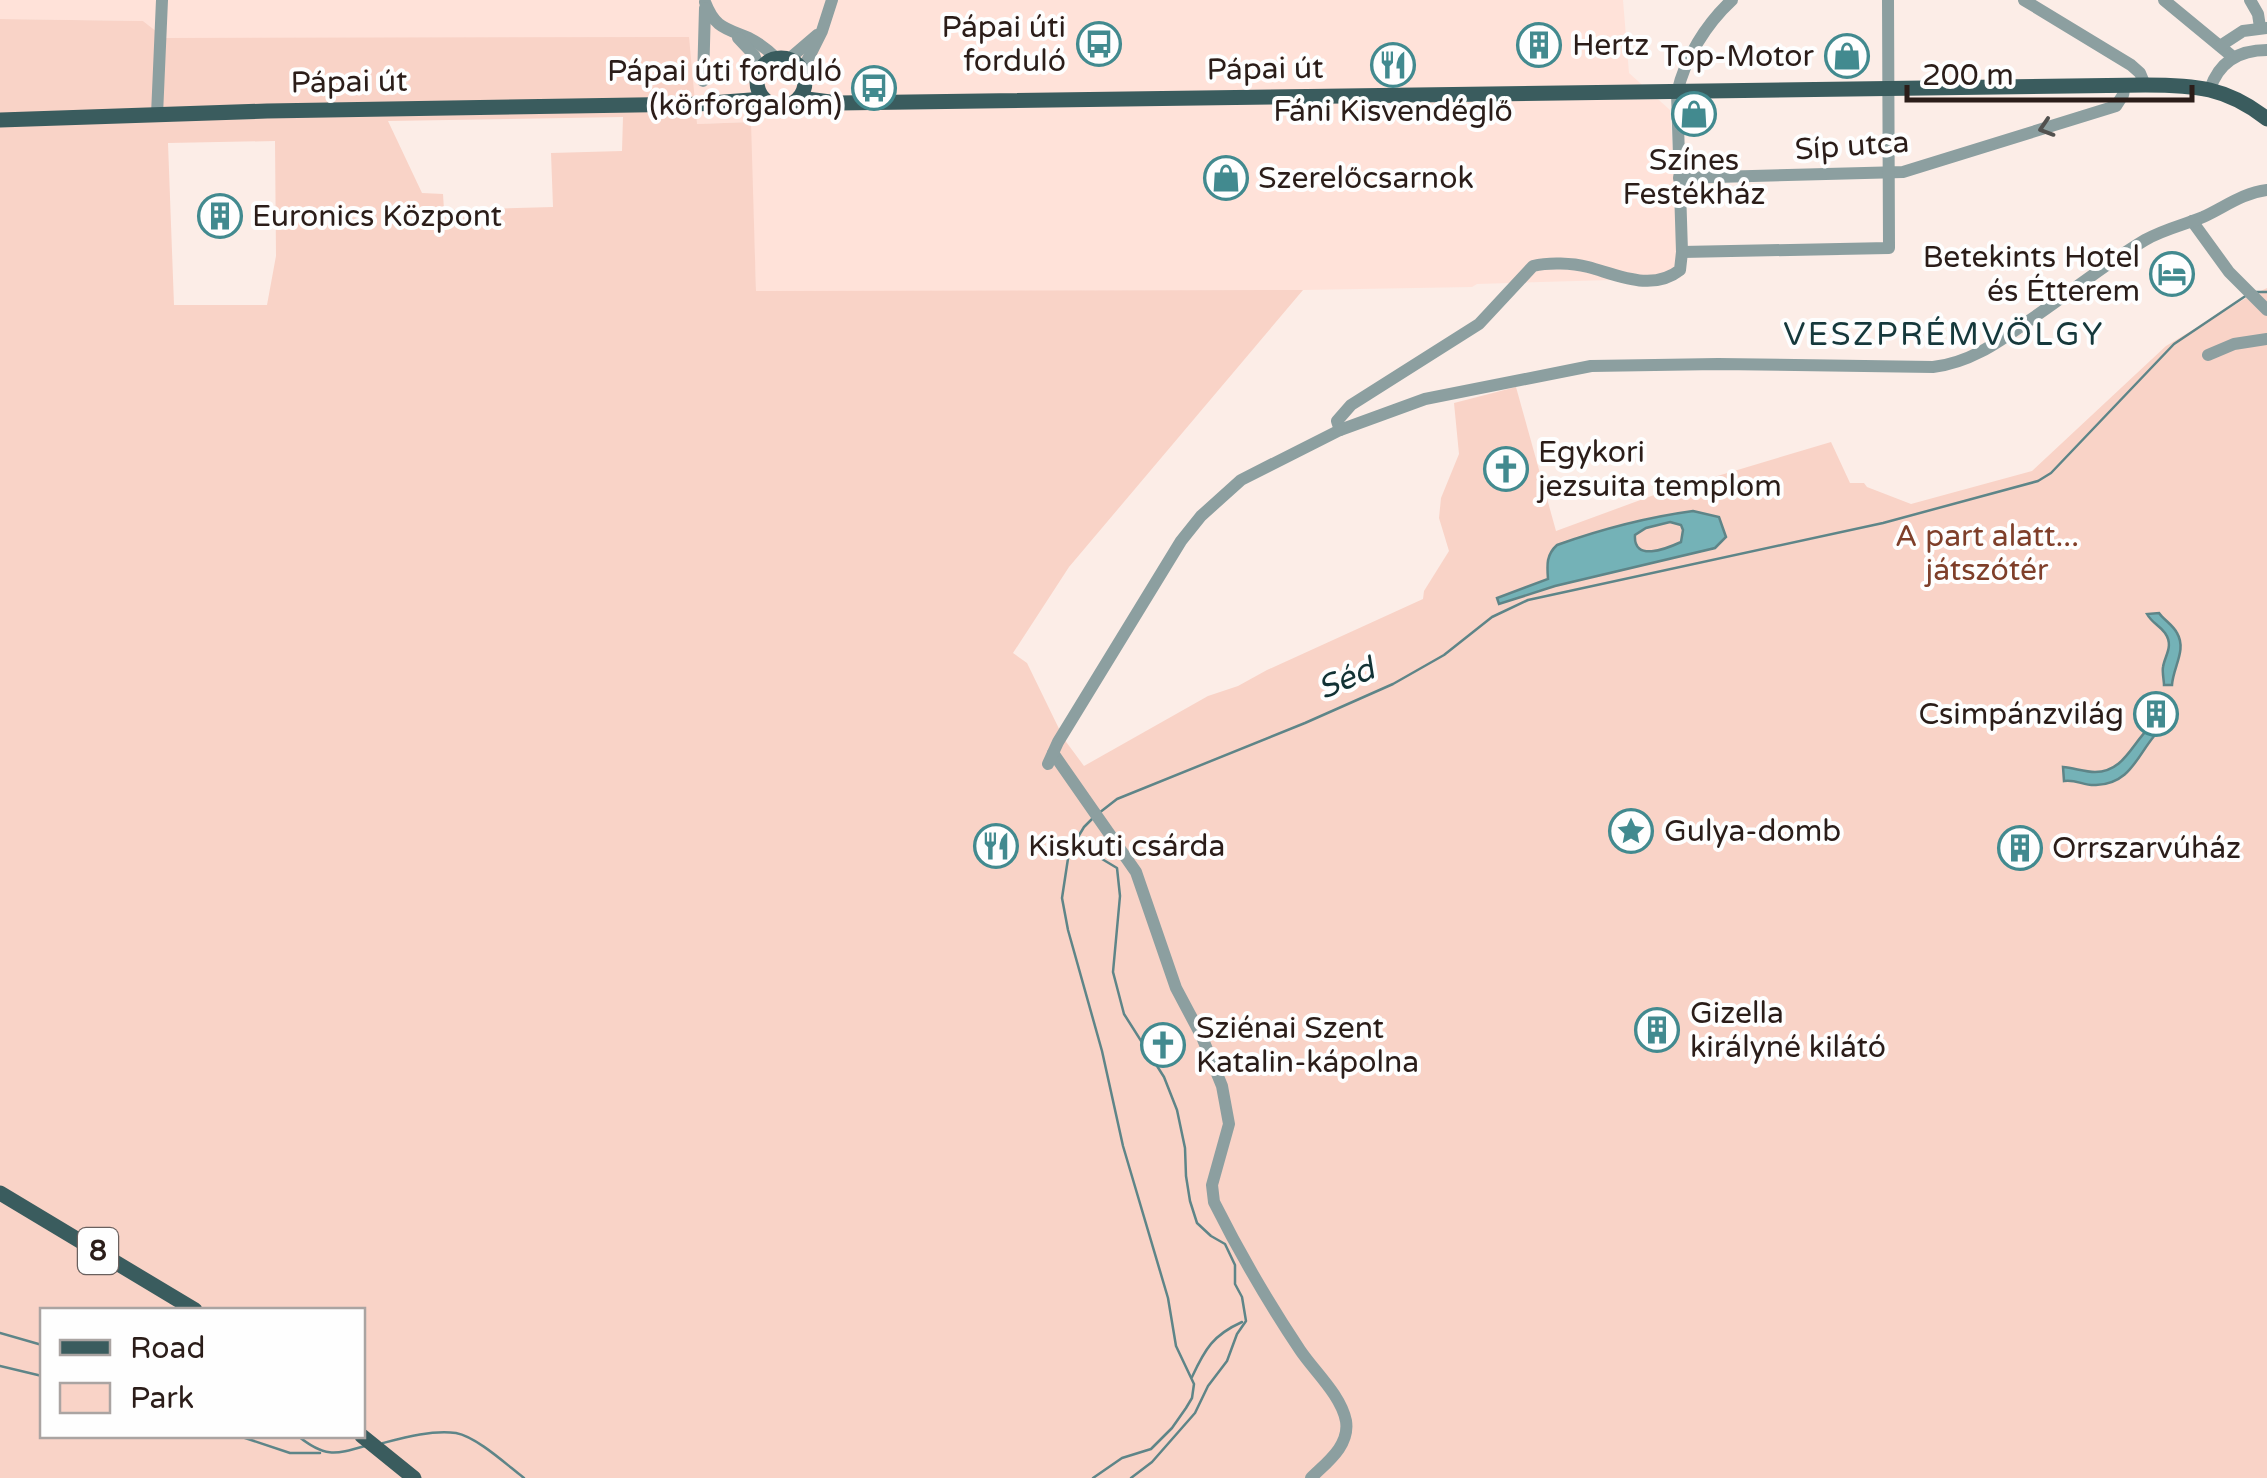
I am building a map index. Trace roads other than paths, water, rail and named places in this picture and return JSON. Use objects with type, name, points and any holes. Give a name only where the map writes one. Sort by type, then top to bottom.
[{"type":"main road","points":[[764,64],[793,67],[799,98],[783,106],[764,99],[758,90],[758,74],[764,64]]},
{"type":"main road","name":"Pápai út","points":[[793,67],[818,90],[854,102]]},
{"type":"main road","name":"Pápai út","points":[[698,104],[742,88],[758,74]]},
{"type":"main road","name":"Pápai út","points":[[799,98],[838,104],[2126,84],[2194,86],[2217,91]]},
{"type":"main road","points":[[2217,91],[2267,119]]},
{"type":"main road","name":"Pápai út","points":[[0,120],[698,104],[764,99]]},
{"type":"main road","name":"8","points":[[0,1193],[192,1308]]},
{"type":"main road","points":[[365,1438],[414,1478]]},
{"type":"street","points":[[157,115],[162,0]]},
{"type":"street","points":[[733,33],[751,39],[793,67],[822,31],[832,0]]},
{"type":"street","points":[[1340,430],[1337,421],[1350,405],[1480,324],[1533,266],[1580,266],[1626,280],[1656,281],[1680,270],[1677,93],[1699,41],[1732,0]]},
{"type":"street","points":[[1682,252],[1889,248],[1888,0]]},
{"type":"street","points":[[2024,0],[2131,65],[2145,84]]},
{"type":"street","points":[[2164,0],[2233,57]]},
{"type":"street","points":[[2220,46],[2243,31],[2264,27],[2250,0]]},
{"type":"street","points":[[705,1],[713,20],[750,49],[758,74]]},
{"type":"street","points":[[703,81],[705,1]]},
{"type":"street","points":[[2217,91],[2217,73],[2233,57],[2267,50]]},
{"type":"street","name":"Síp utca","points":[[1679,178],[1888,174],[1915,170],[2116,106],[2126,84]]},
{"type":"street","points":[[1310,1478],[1344,1442],[1346,1420],[1336,1398],[1270,1302],[1214,1202],[1212,1185],[1229,1124],[1222,1086],[1176,988],[1136,872],[1093,810],[1050,758],[1181,541],[1201,516],[1241,480],[1340,430],[1425,399],[1591,366],[1949,365],[2007,336],[2159,232],[2192,221],[2250,192],[2267,190]]},
{"type":"street","points":[[2192,221],[2216,256],[2267,310]]},
{"type":"street","points":[[2208,355],[2234,344],[2267,339]]},
{"type":"water","points":[[1693,511],[1719,517],[1726,537],[1715,548],[1555,586],[1499,604],[1497,598],[1548,579],[1549,556],[1557,545],[1624,525]],"holes":[[[1670,522],[1681,525],[1681,542],[1675,545],[1645,551],[1636,543],[1635,535],[1646,528]]]},
{"type":"water","points":[[2159,613],[2180,639],[2172,685],[2164,685],[2163,674],[2168,638],[2147,614]]},
{"type":"water","points":[[2150,727],[2155,735],[2132,768],[2117,780],[2096,785],[2064,781],[2063,767],[2095,772],[2113,767]]},
{"type":"waterway","name":"Séd","points":[[2254,292],[2267,292]]},
{"type":"waterway","name":"Séd","points":[[1099,813],[1117,799],[1393,684],[1444,655],[1492,617],[1528,600],[1883,523],[2038,481],[2051,473],[2174,344],[2247,295]]},
{"type":"waterway","name":"Séd","points":[[1093,818],[1069,852],[1062,898],[1123,1146],[1168,1298],[1176,1346],[1194,1384],[1186,1408],[1151,1449],[1122,1458],[1093,1478]]},
{"type":"waterway","points":[[1077,844],[1117,868],[1120,896],[1113,972],[1124,1014],[1164,1077],[1177,1110],[1190,1201],[1197,1223],[1225,1244],[1235,1265],[1235,1284],[1242,1297],[1246,1321],[1195,1413],[1152,1462],[1131,1478]]},
{"type":"waterway","points":[[1192,1377],[1211,1344],[1242,1322]]},
{"type":"waterway","name":"Séd","points":[[0,1333],[40,1344]]},
{"type":"waterway","points":[[0,1366],[40,1376]]},
{"type":"waterway","name":"Séd","points":[[383,1443],[428,1433],[456,1433],[482,1446],[524,1478]]},
{"type":"waterway","points":[[245,1438],[290,1453],[320,1453]]},
{"type":"waterway","name":"Séd","points":[[301,1438],[330,1452],[365,1446]]},
{"type":"place","name":"Pápai úti forduló","points":[[1099,44]]},
{"type":"place","name":"Hertz","points":[[1539,45]]},
{"type":"place","name":"Top-Motor","points":[[1847,56]]},
{"type":"place","name":"Fáni Kisvendéglő","points":[[1393,65]]},
{"type":"place","name":"Pápai úti forduló (körforgalom)","points":[[874,88]]},
{"type":"place","name":"Színes Festékház","points":[[1694,114]]},
{"type":"place","name":"Szerelőcsarnok","points":[[1226,178]]},
{"type":"place","name":"Euronics Központ","points":[[220,216]]},
{"type":"place","name":"Betekints Hotel és Étterem","points":[[2172,274]]},
{"type":"place","name":"Egykori jezsuita templom","points":[[1506,469]]},
{"type":"place","name":"Csimpánzvilág","points":[[2156,714]]},
{"type":"place","name":"Gulya-domb","points":[[1631,831]]},
{"type":"place","name":"Kiskuti csárda","points":[[996,846]]},
{"type":"place","name":"Orrszarvúház","points":[[2020,848]]},
{"type":"place","name":"Gizella királyné kilátó","points":[[1657,1030]]},
{"type":"place","name":"Sziénai Szent Katalin-kápolna","points":[[1163,1045]]},
{"type":"district","name":"VESZPRÉMVÖLGY","points":[[1944,335]]},
{"type":"park label","name":"A part alatt... játszótér","points":[[1987,553]]}]
